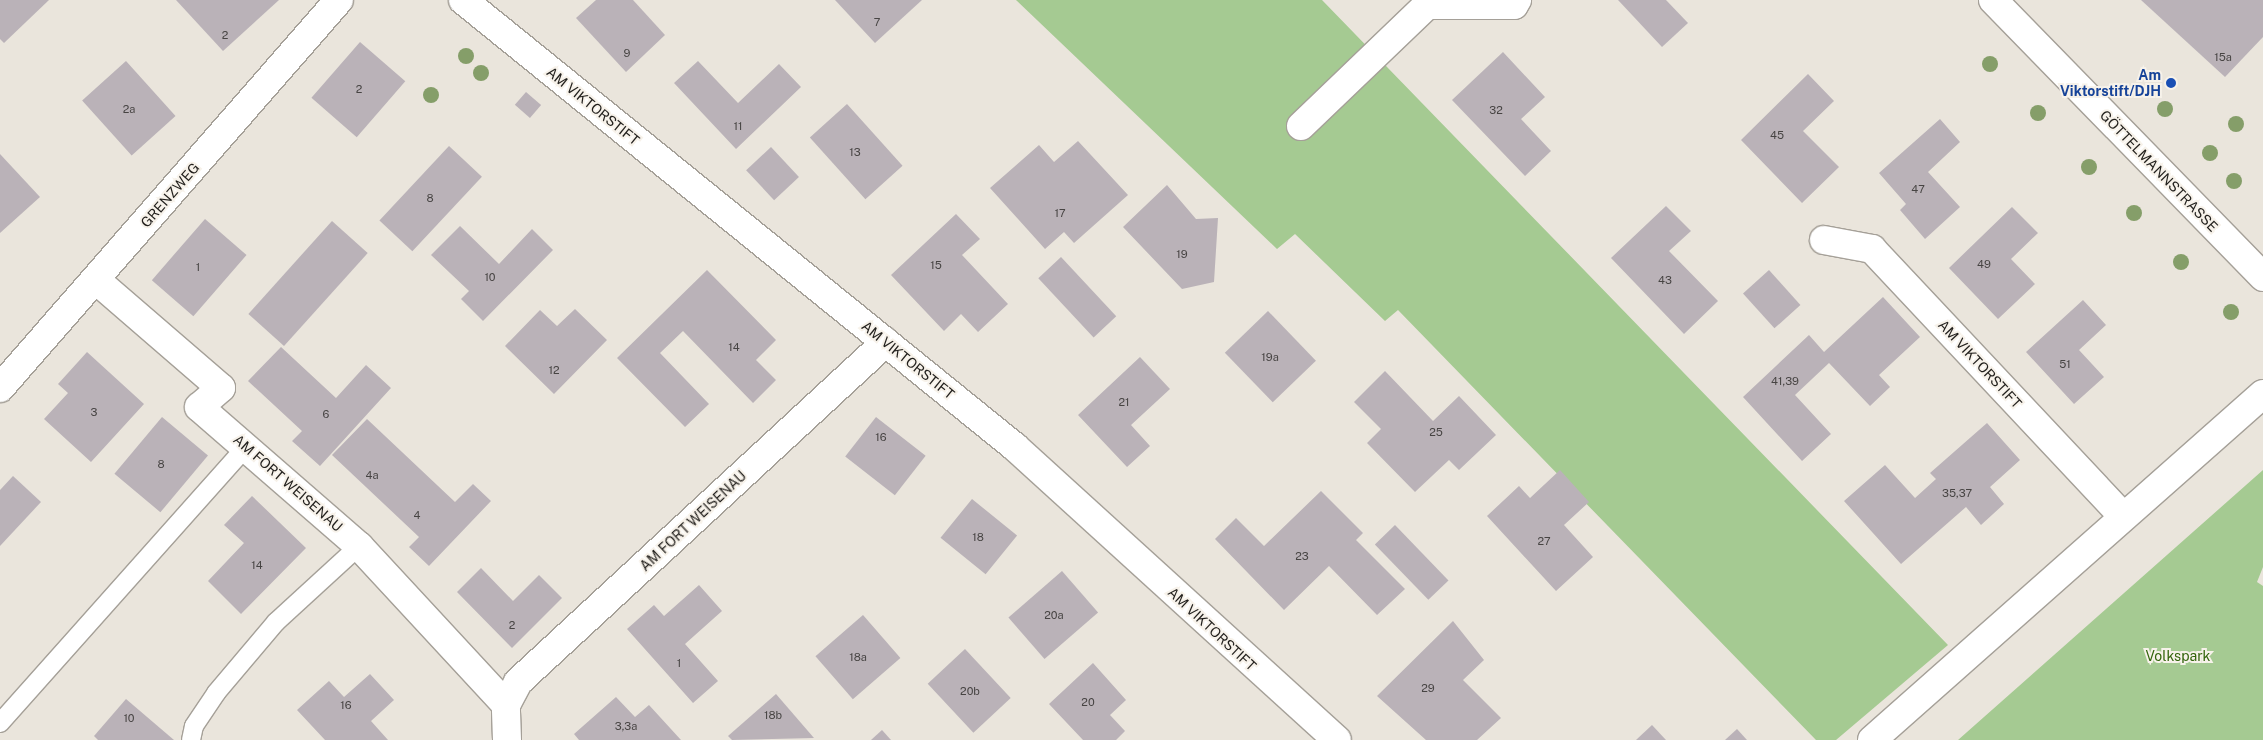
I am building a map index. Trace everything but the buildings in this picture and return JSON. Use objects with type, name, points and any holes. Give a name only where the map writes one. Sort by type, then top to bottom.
[{"type":"street","name":"GRENZWEG","points":[[0,388],[339,0]]},
{"type":"street","name":"AM VIKTORSTIFT","points":[[463,0],[1015,446],[1337,740]]},
{"type":"street","points":[[1301,126],[1427,5],[1514,5],[1517,0]]},
{"type":"street","name":"GÖTTELMANNSTRASSE","points":[[1993,0],[2263,277]]},
{"type":"street","name":"AM VIKTORSTIFT","points":[[1824,240],[1872,248],[2122,515]]},
{"type":"street","name":"AM FORT WEISENAU","points":[[96,280],[221,388],[199,407],[247,446],[359,546],[506,705]]},
{"type":"street","name":"AM FORT WEISENAU","points":[[507,740],[506,705],[518,682],[886,342]]},
{"type":"street","points":[[1872,740],[2122,515],[2263,394]]},
{"type":"lane","points":[[0,723],[247,446]]},
{"type":"lane","points":[[191,740],[194,726],[216,693],[276,622],[359,546]]},
{"type":"green space","points":[[1016,0],[1322,0],[1948,645],[1836,740],[1816,740],[1398,310],[1385,321],[1295,234],[1277,249]]},
{"type":"green space","name":"Volkspark","points":[[2263,470],[2263,567],[2257,582],[2263,586],[2263,740],[1958,740]]},
{"type":"place","name":"Am Viktorstift/DJH","points":[[2171,83]]}]
